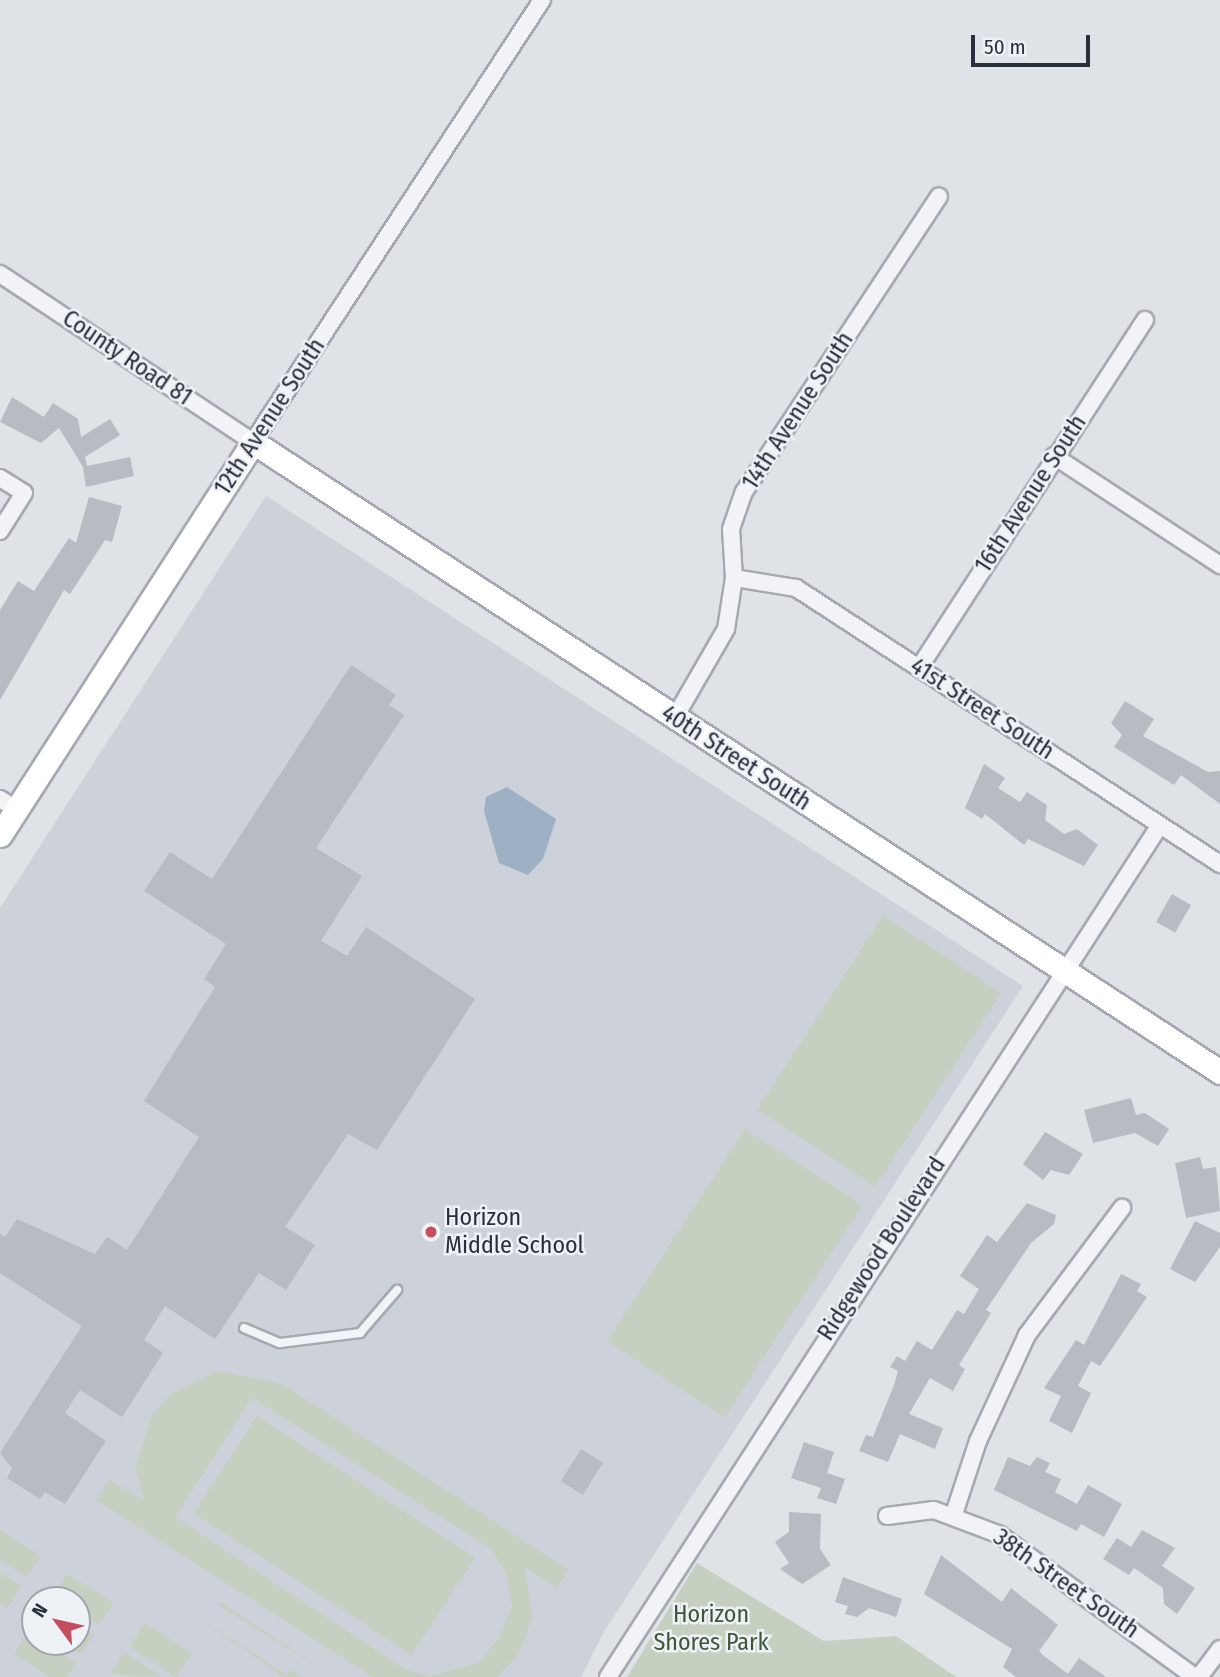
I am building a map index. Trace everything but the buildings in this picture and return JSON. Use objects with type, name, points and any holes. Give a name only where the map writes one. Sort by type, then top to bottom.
[{"type":"street","name":"12th Avenue South","points":[[0,835],[8,804],[253,442],[542,0]]},
{"type":"street","name":"14th Avenue South","points":[[674,719],[726,629],[734,578],[731,529],[744,492],[939,196]]},
{"type":"street","name":"County Road 81","points":[[0,274],[253,442]]},
{"type":"street","name":"16th Avenue South","points":[[919,668],[1054,456],[1145,320]]},
{"type":"street","name":"40th Street South","points":[[253,442],[674,719],[1220,1072]]},
{"type":"street","points":[[1054,456],[1220,565]]},
{"type":"street","points":[[0,478],[24,494],[0,531]]},
{"type":"street","name":"41st Street South","points":[[734,578],[796,588],[1220,864]]},
{"type":"street","name":"Ridgewood Boulevard","points":[[608,1677],[1063,969],[1160,825]]},
{"type":"street","points":[[954,1514],[978,1441],[1027,1335],[1122,1208]]},
{"type":"street","name":"38th Street South","points":[[887,1516],[954,1514],[1029,1553],[1197,1677]]},
{"type":"street","points":[[1197,1677],[1220,1649]]},
{"type":"lane","points":[[244,1328],[279,1343],[360,1333],[397,1290]]},
{"type":"shaded area","name":"Horizon Middle School","points":[[266,496],[1023,986],[605,1630],[581,1677],[0,1677],[0,908]]},
{"type":"green space","points":[[883,916],[1001,993],[875,1187],[757,1110]]},
{"type":"green space","points":[[745,1129],[862,1205],[725,1417],[607,1341]]},
{"type":"green space","points":[[218,1371],[282,1384],[569,1570],[556,1588],[525,1567],[532,1618],[518,1655],[497,1677],[373,1677],[96,1500],[110,1480],[144,1501],[136,1468],[151,1417],[171,1394]],"holes":[[[252,1398],[490,1548],[506,1573],[512,1607],[499,1638],[480,1662],[431,1676],[406,1670],[175,1517]]]},
{"type":"green space","points":[[257,1416],[475,1558],[412,1655],[194,1513]]},
{"type":"green space","points":[[0,1530],[41,1556],[27,1577],[0,1560]]},
{"type":"green space","name":"Horizon Shores Park","points":[[697,1563],[824,1641],[896,1636],[956,1677],[627,1677]]},
{"type":"green space","points":[[0,1573],[21,1586],[7,1608],[0,1603]]},
{"type":"green space","points":[[67,1574],[86,1586],[59,1586]]},
{"type":"green space","points":[[91,1589],[114,1603],[99,1624],[91,1619]]},
{"type":"green space","points":[[220,1602],[335,1677],[218,1605]]},
{"type":"green space","points":[[196,1617],[287,1675],[291,1669],[303,1677],[284,1677]]},
{"type":"green space","points":[[145,1623],[192,1653],[177,1677],[130,1646]]},
{"type":"green space","points":[[21,1643],[21,1656],[65,1656],[76,1663],[67,1677],[50,1677],[14,1654]]},
{"type":"green space","points":[[124,1652],[162,1677],[111,1674]]},
{"type":"water","points":[[507,787],[556,819],[543,859],[528,875],[499,863],[484,811],[486,797]]},
{"type":"place","name":"Horizon Middle School","points":[[431,1232]]}]
